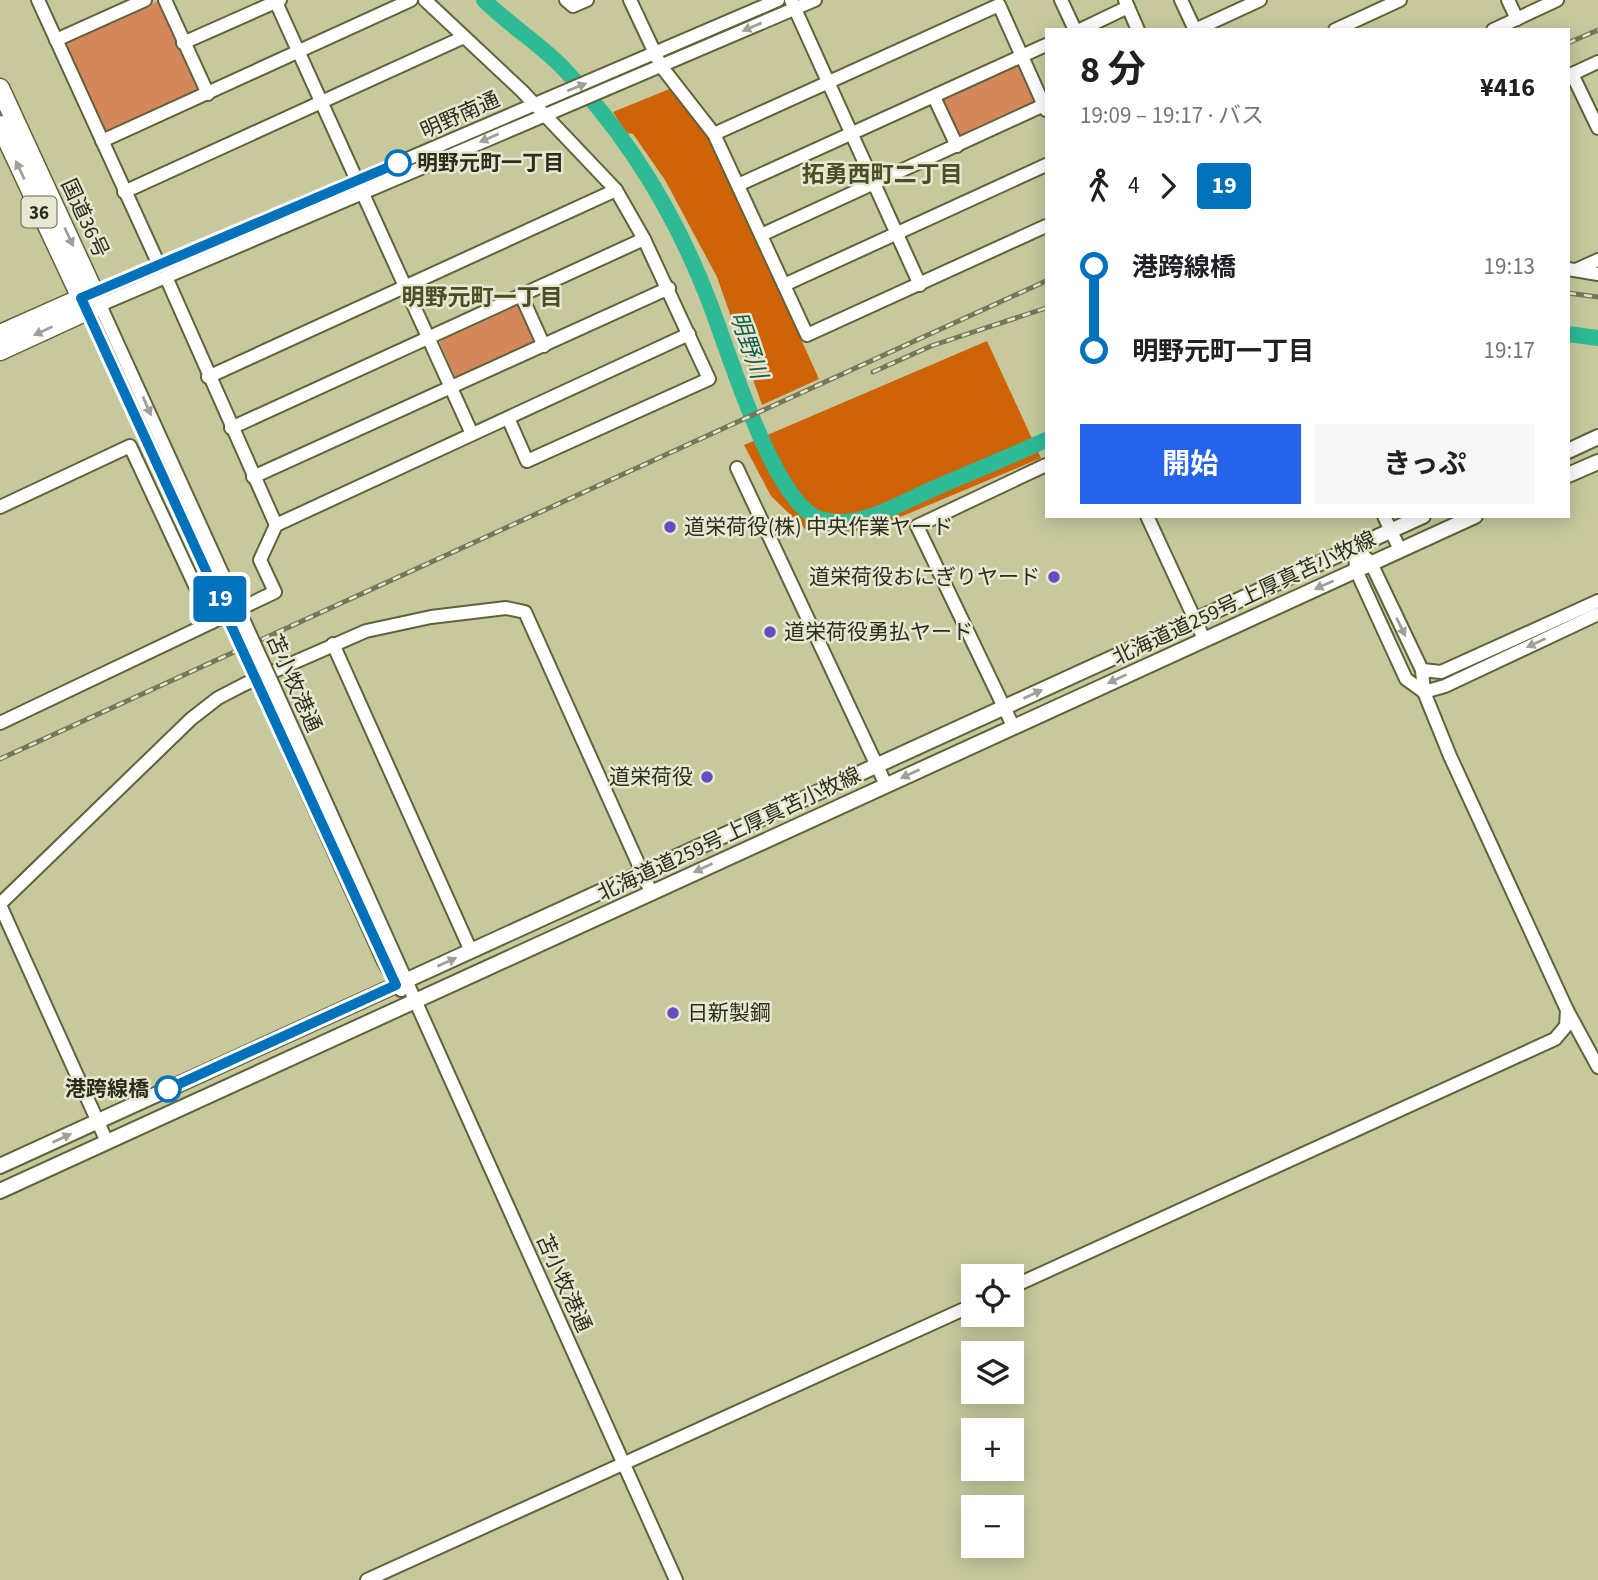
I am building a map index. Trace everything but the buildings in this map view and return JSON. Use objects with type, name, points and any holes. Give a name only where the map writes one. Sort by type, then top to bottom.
[{"type":"highway","name":"国道36号","points":[[0,88],[91,302]]},
{"type":"highway","name":"国道36号","points":[[0,125],[91,302]]},
{"type":"highway","points":[[0,334],[91,302]]},
{"type":"highway","points":[[0,351],[91,302]]},
{"type":"main road","points":[[1570,450],[1598,437]]},
{"type":"main road","points":[[1570,474],[1598,462]]},
{"type":"main road","name":"北海道道259号 上厚真苫小牧線","points":[[0,1166],[1419,518]]},
{"type":"main road","name":"北海道道259号 上厚真苫小牧線","points":[[0,1191],[1471,518]]},
{"type":"street","points":[[38,0],[276,525]]},
{"type":"street","points":[[56,40],[145,0]]},
{"type":"street","points":[[165,0],[208,94]]},
{"type":"street","points":[[102,141],[411,0]]},
{"type":"street","points":[[425,0],[551,112],[616,190],[669,288],[709,379],[527,461],[508,418]]},
{"type":"street","points":[[566,0],[573,6],[587,0]]},
{"type":"street","points":[[630,0],[662,66],[714,134],[807,335],[1045,226]]},
{"type":"street","points":[[655,53],[778,0]]},
{"type":"street","points":[[662,66],[793,4],[815,0]]},
{"type":"street","points":[[1061,0],[1076,28]]},
{"type":"street","points":[[1181,0],[1194,28]]},
{"type":"street","points":[[1199,28],[1260,0]]},
{"type":"street","points":[[1339,28],[1400,0]]},
{"type":"street","points":[[1508,0],[1517,19]]},
{"type":"street","points":[[1497,28],[1558,0]]},
{"type":"street","points":[[183,43],[277,1],[472,434]]},
{"type":"street","points":[[793,4],[920,285]]},
{"type":"street","points":[[1081,28],[1126,4],[1137,28]]},
{"type":"street","points":[[714,134],[999,5],[1045,107],[761,235]]},
{"type":"street","points":[[124,192],[464,37]]},
{"type":"street","points":[[738,185],[1045,46]]},
{"type":"street","name":"明野南通","points":[[91,302],[361,186],[540,102],[655,53]]},
{"type":"street","points":[[1598,62],[1570,75],[1598,128]]},
{"type":"street","name":"明野南通","points":[[361,186],[662,66]]},
{"type":"street","points":[[934,97],[957,146]]},
{"type":"street","points":[[784,285],[1045,165]]},
{"type":"street","points":[[208,377],[616,190]]},
{"type":"street","points":[[231,428],[644,239]]},
{"type":"street","points":[[1572,270],[1598,260]]},
{"type":"street","points":[[1572,270],[1598,274]]},
{"type":"street","points":[[253,477],[669,288]]},
{"type":"street","points":[[522,295],[544,346]]},
{"type":"street","name":"苫小牧港通","points":[[91,302],[402,982],[415,1002],[676,1580]]},
{"type":"street","points":[[0,723],[275,592],[260,560],[276,525],[690,334]]},
{"type":"street","points":[[0,507],[130,446],[212,622]]},
{"type":"street","points":[[1013,726],[916,526],[1045,465]]},
{"type":"street","points":[[737,468],[886,785]]},
{"type":"street","points":[[1148,518],[1204,639]]},
{"type":"street","points":[[1385,518],[1400,550]]},
{"type":"street","points":[[1355,547],[1371,563],[1422,670],[1424,692],[1567,1010],[1598,1067]]},
{"type":"street","points":[[1355,547],[1356,570],[1406,679],[1424,692]]},
{"type":"street","points":[[1422,670],[1441,672],[1598,601]]},
{"type":"street","points":[[107,1142],[0,905],[191,719],[218,698],[333,644],[366,631],[431,617],[506,608],[525,612],[651,892]]},
{"type":"street","points":[[1424,692],[1445,686],[1598,614]]},
{"type":"street","points":[[333,644],[471,951]]},
{"type":"street","points":[[1024,1282],[1555,1039],[1566,1027],[1567,1010]]},
{"type":"street","points":[[367,1580],[961,1310]]},
{"type":"shaded area","points":[[158,1],[199,92],[105,134],[63,42]]},
{"type":"shaded area","points":[[1020,65],[1038,99],[1036,104],[963,138],[957,137],[941,101]]},
{"type":"shaded area","points":[[672,88],[711,140],[819,379],[762,405],[717,277],[665,180],[633,134],[626,133],[613,112]]},
{"type":"shaded area","points":[[515,305],[521,306],[537,341],[535,345],[461,378],[455,377],[440,343],[441,337]]},
{"type":"shaded area","points":[[987,341],[1041,458],[874,528],[841,533],[805,529],[771,496],[744,445]]},
{"type":"waterway","name":"明野川","points":[[484,0],[564,69],[609,121],[648,178],[696,269],[769,455],[785,485],[802,507],[820,519],[834,522],[864,518],[1045,440]]},
{"type":"waterway","name":"明野川","points":[[1570,334],[1598,338]]},
{"type":"railway","points":[[1570,42],[1598,30]]},
{"type":"railway","points":[[0,759],[1045,281]]},
{"type":"railway","points":[[1570,293],[1598,297]]},
{"type":"railway","points":[[873,372],[931,346],[1045,308]]},
{"type":"bus line","name":"19","points":[[168,1089],[396,985],[81,298],[398,163]]},
{"type":"place","name":"明野元町一丁目","points":[[398,163]]},
{"type":"place","name":"道栄荷役(株) 中央作業ヤード","points":[[670,527]]},
{"type":"place","name":"道栄荷役おにぎりヤード","points":[[1054,577]]},
{"type":"place","name":"道栄荷役勇払ヤード","points":[[770,632]]},
{"type":"place","name":"道栄荷役","points":[[707,777]]},
{"type":"place","name":"日新製鋼","points":[[673,1013]]},
{"type":"place","name":"港跨線橋","points":[[168,1089]]},
{"type":"district","name":"拓勇西町二丁目","points":[[882,174]]},
{"type":"district","name":"明野元町一丁目","points":[[482,297]]}]
